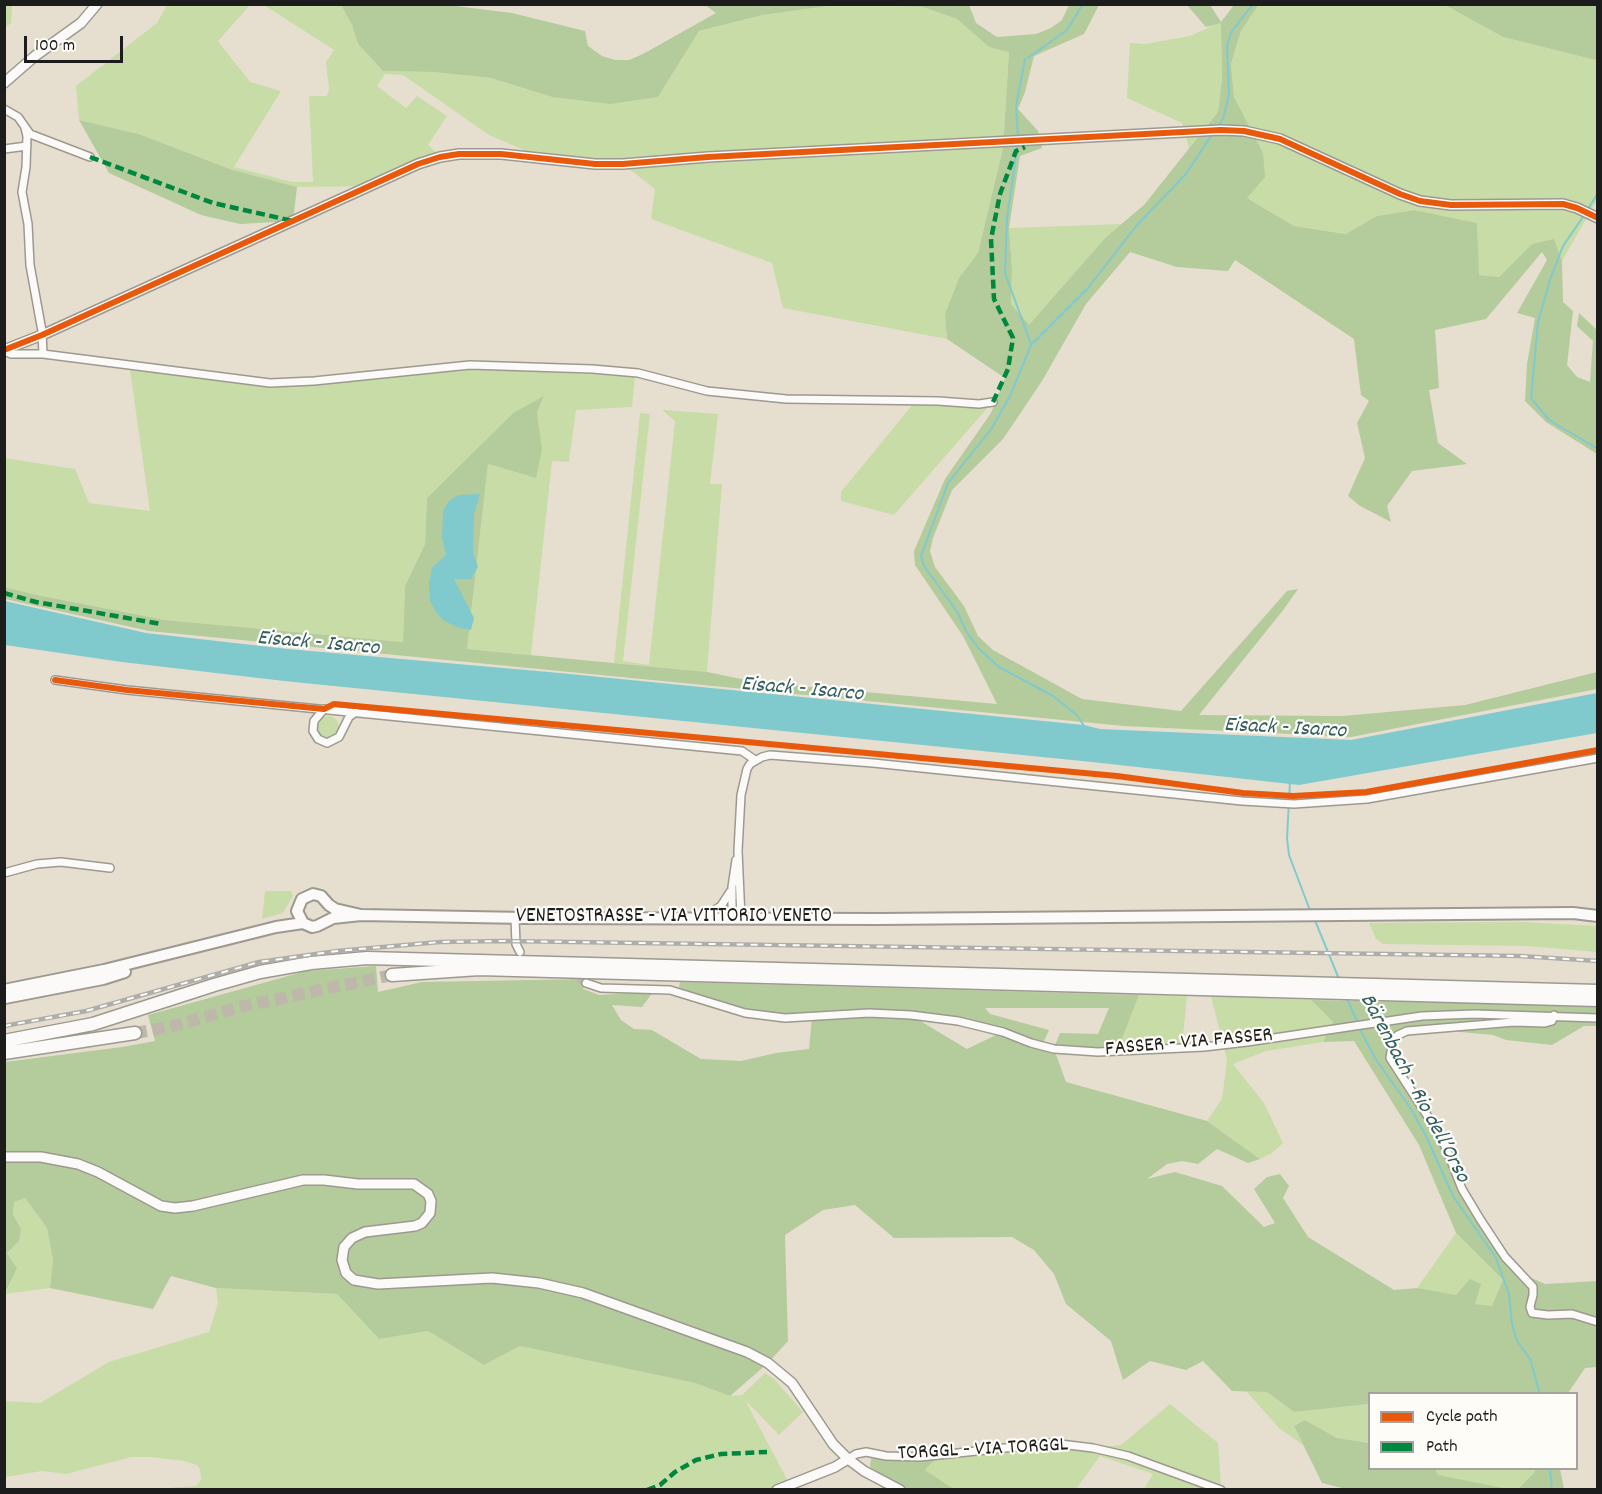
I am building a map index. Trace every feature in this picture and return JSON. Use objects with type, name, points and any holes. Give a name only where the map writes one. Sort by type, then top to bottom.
[{"type":"highway","points":[[4,1041],[93,1024],[260,972],[311,963],[367,958],[1598,991]]},
{"type":"highway","points":[[392,975],[478,969],[1598,1000]]},
{"type":"highway","points":[[4,1053],[135,1033]]},
{"type":"main road","name":"VENETOSTRASSE - VIA VITTORIO VENETO","points":[[276,927],[297,911],[300,902],[309,895],[321,896],[329,905],[361,915]]},
{"type":"main road","points":[[326,921],[330,911],[329,905]]},
{"type":"main road","points":[[297,911],[303,923]]},
{"type":"main road","name":"VENETOSTRASSE - VIA VITTORIO VENETO","points":[[4,990],[104,970],[276,927],[303,923],[312,927],[322,925],[326,921],[361,915],[515,918],[1573,914],[1598,916]]},
{"type":"main road","points":[[5,998],[103,979],[169,960],[190,949]]},
{"type":"street","points":[[4,83],[35,56],[81,23],[97,4]]},
{"type":"street","points":[[4,109],[18,117],[35,137],[55,142],[90,157]]},
{"type":"street","points":[[25,128],[27,146],[22,192],[28,224],[30,265],[43,354]]},
{"type":"street","points":[[4,350],[42,335],[418,164],[440,157],[479,153],[595,164],[623,164],[708,157],[1221,130],[1251,132],[1280,139],[1420,201],[1451,205],[1563,204],[1598,218]]},
{"type":"street","points":[[4,149],[27,146]]},
{"type":"street","points":[[4,350],[11,354],[43,354],[270,383],[314,381],[470,364],[639,373],[707,391],[786,399],[979,404],[993,402]]},
{"type":"street","points":[[55,680],[127,690],[742,751],[755,760]]},
{"type":"street","points":[[324,709],[314,721],[313,730],[322,742],[331,742],[339,737],[349,717],[356,712]]},
{"type":"street","points":[[337,710],[341,730]]},
{"type":"street","points":[[736,917],[732,887],[738,851],[743,779],[747,769],[755,760],[770,755],[1119,787],[1242,801],[1294,804],[1366,799],[1598,758]]},
{"type":"street","points":[[736,917],[741,889],[738,851]]},
{"type":"street","points":[[4,873],[37,864],[61,862],[110,868]]},
{"type":"street","points":[[703,918],[721,906],[732,887]]},
{"type":"street","points":[[515,918],[516,944],[520,952]]},
{"type":"street","name":"FASSER - VIA FASSER","points":[[586,983],[601,987],[670,990],[745,1013],[785,1018],[869,1013],[958,1021],[1003,1032],[1054,1049],[1098,1052],[1204,1047],[1422,1016],[1475,1014],[1598,1018]]},
{"type":"street","points":[[1554,1015],[1552,1021],[1545,1023],[1470,1024],[1407,1032],[1398,1035],[1393,1040],[1390,1058],[1446,1148],[1462,1188],[1480,1219],[1505,1257],[1533,1287],[1530,1307],[1532,1313],[1572,1314],[1598,1322]]},
{"type":"street","points":[[4,1157],[41,1157],[78,1164],[98,1172],[161,1206],[175,1208],[193,1206],[303,1180],[358,1184],[414,1184],[428,1194],[431,1201],[430,1214],[422,1223],[414,1226],[365,1232],[352,1238],[344,1247],[342,1260],[346,1273],[354,1280],[378,1284],[492,1278],[539,1283],[583,1293],[709,1337],[747,1352],[782,1373],[802,1396],[833,1444],[848,1459],[864,1471],[900,1490]]},
{"type":"street","name":"TORGGL - VIA TORGGL","points":[[848,1459],[866,1452],[898,1457],[920,1457],[1052,1443],[1093,1448],[1128,1456],[1221,1490]]},
{"type":"street","points":[[777,1490],[835,1467],[848,1459]]},
{"type":"green space","points":[[5,4],[12,5],[11,23],[5,28]]},
{"type":"green space","points":[[439,4],[512,13],[585,31],[588,46],[602,56],[615,60],[629,60],[643,54],[716,13],[705,5],[834,5],[763,15],[699,31],[658,97],[610,104],[552,97],[491,78],[433,72],[383,71],[358,44],[352,25],[341,5]]},
{"type":"green space","points":[[1259,4],[1445,5],[1503,37],[1595,60],[1597,57],[1597,200],[1562,261],[1554,240],[1532,244],[1499,277],[1478,275],[1477,223],[1414,210],[1377,216],[1347,234],[1294,226],[1247,198],[1251,131],[1234,97],[1231,64],[1241,31]]},
{"type":"green space","points":[[1259,4],[1241,31],[1231,64],[1234,97],[1263,153],[1265,177],[1247,198],[1294,226],[1346,234],[1377,216],[1414,210],[1477,223],[1479,275],[1499,277],[1532,244],[1554,239],[1562,261],[1563,302],[1573,311],[1567,365],[1577,377],[1590,382],[1593,341],[1577,326],[1579,313],[1597,330],[1597,454],[1546,422],[1525,401],[1527,364],[1535,318],[1517,313],[1547,260],[1542,252],[1486,319],[1435,330],[1439,388],[1429,390],[1438,443],[1467,464],[1412,471],[1387,506],[1391,522],[1360,506],[1348,496],[1365,458],[1357,423],[1369,401],[1361,395],[1354,339],[1235,260],[1228,271],[1177,267],[1130,252],[1086,304],[1042,381],[1003,439],[952,490],[930,551],[935,567],[964,606],[978,636],[993,650],[1082,699],[1181,711],[1287,591],[1298,589],[1199,715],[1343,716],[1465,705],[1597,672],[1597,689],[1351,737],[1124,726],[149,631],[5,599],[4,587],[165,620],[403,642],[405,586],[425,544],[427,498],[513,413],[544,396],[537,413],[542,450],[536,478],[488,464],[467,649],[707,672],[756,682],[997,704],[963,636],[915,565],[914,551],[945,479],[991,413],[1005,378],[947,339],[945,314],[959,278],[978,253],[1003,148],[1009,52],[989,47],[957,19],[923,7],[875,5],[969,5],[976,23],[997,37],[1036,34],[1051,28],[1062,20],[1069,5],[1099,5],[1084,34],[1034,56],[1018,109],[1038,131],[1042,148],[1020,156],[1009,228],[1012,269],[1011,304],[1029,325],[1106,237],[1144,205],[1218,112],[1222,79],[1221,23],[1206,27],[1187,5],[1210,5],[1221,22],[1234,5]]},
{"type":"green space","points":[[167,5],[250,5],[218,41],[250,82],[281,91],[234,167],[293,182],[313,182],[309,96],[327,96],[329,89],[326,62],[334,50],[264,5],[341,5],[352,25],[358,44],[383,71],[433,72],[491,78],[552,97],[658,97],[699,31],[763,15],[833,5],[875,5],[923,7],[957,19],[989,47],[1009,51],[1003,148],[978,253],[959,278],[945,314],[947,339],[783,308],[772,263],[651,219],[655,189],[623,164],[545,159],[489,135],[403,75],[385,74],[377,86],[406,108],[417,96],[447,116],[428,145],[438,154],[379,186],[297,187],[230,169],[139,134],[79,120],[76,86],[157,23]]},
{"type":"green space","points":[[1445,5],[1597,5],[1597,57],[1595,60],[1503,37]]},
{"type":"green space","points":[[1221,22],[1222,79],[1218,112],[1189,148],[1182,123],[1127,98],[1130,43],[1145,44],[1190,36]]},
{"type":"green space","points":[[79,120],[139,134],[230,169],[297,187],[293,221],[240,224],[201,215],[109,173]]},
{"type":"green space","points":[[1121,224],[1106,237],[1029,326],[1011,304],[1012,269],[1009,228]]},
{"type":"green space","points":[[469,369],[635,376],[632,407],[576,410],[569,462],[552,461],[531,655],[467,649],[488,464],[536,478],[541,446],[491,449],[480,472],[480,494],[458,495],[458,474],[492,440],[526,426],[537,417],[544,397],[513,413],[427,498],[425,544],[405,586],[403,642],[165,620],[5,587],[4,458],[75,469],[89,503],[150,511],[130,370],[270,385]]},
{"type":"green space","points":[[913,404],[989,406],[894,515],[841,501],[841,492]]},
{"type":"green space","points":[[662,410],[718,414],[710,484],[722,484],[707,672],[614,663],[640,413],[650,414],[623,661],[649,665],[675,421]]},
{"type":"green space","points":[[328,716],[336,719],[339,727],[336,735],[328,738],[320,735],[317,727],[320,719]]},
{"type":"green space","points":[[265,891],[291,891],[293,896],[283,913],[262,919]]},
{"type":"green space","points":[[1523,922],[1597,926],[1597,952],[1527,946],[1383,944],[1376,939],[1369,923]]},
{"type":"green space","points":[[376,966],[378,992],[422,982],[587,979],[583,989],[599,995],[653,992],[642,1007],[612,1005],[621,1020],[634,1029],[652,1030],[701,1059],[741,1061],[809,1049],[812,1017],[745,1013],[678,992],[680,982],[1139,995],[1121,1041],[1097,1049],[1055,1045],[1060,1033],[1098,1034],[1109,1008],[985,1008],[990,1014],[1049,1030],[1043,1043],[1007,1033],[1054,1049],[1066,1082],[1207,1121],[1260,1159],[1248,1163],[1217,1149],[1198,1164],[1182,1161],[1167,1164],[1147,1179],[1175,1172],[1222,1186],[1264,1227],[1275,1223],[1254,1189],[1267,1177],[1280,1174],[1289,1186],[1283,1198],[1308,1237],[1394,1290],[1417,1288],[1456,1295],[1470,1279],[1481,1284],[1475,1304],[1492,1306],[1503,1280],[1456,1233],[1419,1145],[1354,1041],[1323,1042],[1333,1022],[1311,1000],[1597,1006],[1597,1026],[1584,1026],[1552,1045],[1506,1040],[1493,1035],[1428,1029],[1398,1035],[1390,1058],[1432,1123],[1462,1189],[1518,1272],[1545,1284],[1597,1281],[1597,1367],[1585,1368],[1569,1392],[1368,1392],[1368,1404],[1294,1412],[1267,1392],[1232,1391],[1203,1361],[1186,1370],[1150,1361],[1123,1380],[1111,1341],[1066,1304],[1054,1274],[1034,1250],[1012,1237],[894,1238],[855,1205],[823,1210],[785,1235],[788,1341],[768,1363],[730,1396],[695,1383],[520,1346],[484,1365],[428,1331],[379,1339],[337,1294],[216,1288],[171,1276],[153,1309],[50,1288],[53,1260],[47,1228],[25,1198],[14,1202],[13,1215],[21,1229],[19,1241],[7,1253],[17,1268],[5,1293],[5,1062],[155,1041],[148,1015],[306,971]],"holes":[[[912,1016],[1002,1032],[967,1049]]]},
{"type":"green space","points":[[1139,995],[1187,996],[1182,1046],[1116,1050]]},
{"type":"green space","points":[[1211,996],[1311,1000],[1333,1022],[1323,1042],[1266,1051],[1233,1064],[1264,1103],[1283,1143],[1272,1153],[1260,1159],[1207,1121],[1222,1099],[1227,1060]]},
{"type":"green space","points":[[25,1198],[47,1228],[53,1260],[50,1288],[5,1294],[17,1268],[7,1253],[19,1241],[13,1215],[14,1201]]},
{"type":"green space","points":[[1456,1233],[1504,1281],[1492,1306],[1475,1304],[1456,1296],[1417,1288]]},
{"type":"green space","points":[[216,1288],[337,1294],[379,1339],[428,1331],[484,1365],[520,1346],[695,1383],[730,1396],[742,1395],[765,1373],[774,1379],[803,1412],[779,1435],[745,1400],[790,1485],[777,1489],[152,1489],[196,1486],[201,1480],[200,1469],[197,1465],[151,1457],[132,1457],[66,1474],[42,1471],[5,1477],[5,1401],[40,1403],[109,1362],[209,1332],[218,1303]]},
{"type":"green space","points":[[1246,1391],[1267,1392],[1294,1412],[1368,1404],[1368,1443],[1337,1438],[1305,1420],[1294,1426],[1303,1445],[1280,1429]]},
{"type":"green space","points":[[1170,1404],[1218,1443],[1221,1489],[1144,1489],[1153,1474],[1100,1456],[1076,1489],[954,1489],[925,1470],[938,1456],[1052,1443],[1093,1448],[1121,1445]]},
{"type":"green space","points":[[1305,1420],[1337,1438],[1368,1443],[1368,1470],[1436,1470],[1438,1475],[1508,1489],[1350,1490],[1322,1483],[1294,1426]]},
{"type":"green space","points":[[872,1453],[938,1456],[925,1470],[954,1489],[882,1489],[888,1479],[870,1467]]},
{"type":"green space","points":[[1435,1470],[1536,1470],[1536,1472],[1518,1489],[1508,1490],[1437,1475]]},
{"type":"green space","points":[[1535,1470],[1560,1470],[1564,1489],[1518,1489]]},
{"type":"water","points":[[480,494],[474,514],[473,553],[478,567],[471,579],[454,579],[474,618],[471,630],[459,628],[444,621],[430,601],[429,583],[432,568],[446,555],[442,538],[443,511],[449,501],[458,495]]},
{"type":"water","points":[[5,601],[146,633],[288,649],[560,673],[1084,725],[1100,729],[1351,740],[1597,693],[1597,733],[1299,785],[284,681],[122,662],[5,645]]},
{"type":"waterway","points":[[1028,58],[1067,30],[1083,4]]},
{"type":"waterway","points":[[1218,126],[1223,119],[1229,95],[1227,45],[1232,31],[1253,4]]},
{"type":"waterway","points":[[1018,136],[1016,106],[1025,59]]},
{"type":"waterway","points":[[1084,726],[1077,715],[1053,696],[999,667],[979,649],[966,631],[958,613],[924,566],[921,556],[948,483],[992,428],[1010,396],[1031,345],[1088,288],[1137,225],[1186,174],[1213,133]]},
{"type":"waterway","points":[[1018,142],[1007,218],[1005,273],[1031,344]]},
{"type":"waterway","points":[[1588,209],[1598,193]]},
{"type":"waterway","points":[[1585,214],[1563,246],[1551,277],[1538,322],[1531,398],[1549,420],[1598,449]]},
{"type":"waterway","name":"Bärenbach - Rio dell’Orso","points":[[1290,782],[1287,838],[1289,855],[1311,913]]},
{"type":"waterway","name":"Bärenbach - Rio dell’Orso","points":[[1314,918],[1339,979]]},
{"type":"waterway","name":"Bärenbach - Rio dell’Orso","points":[[1347,998],[1375,1058],[1411,1109],[1425,1134],[1453,1196],[1496,1258],[1509,1294],[1512,1324],[1517,1341],[1530,1359],[1539,1392]]},
{"type":"waterway","name":"Bärenbach - Rio dell’Orso","points":[[1550,1470],[1552,1490]]},
{"type":"tunnel","points":[[569,974],[586,983]]},
{"type":"tunnel","points":[[135,1033],[170,1027],[244,1006],[392,975]]},
{"type":"railway","points":[[4,1026],[86,1011],[259,962],[337,951],[440,942],[504,941],[1520,956],[1598,961]]},
{"type":"marked path","points":[[993,402],[1008,369],[1013,338],[994,299],[991,239],[1000,194],[1016,151],[1025,147]]},
{"type":"marked path","points":[[90,157],[213,203],[293,221]]},
{"type":"marked path","points":[[4,593],[36,602],[161,624]]},
{"type":"marked path","points":[[647,1490],[660,1485],[675,1472],[696,1460],[721,1454],[767,1452]]},
{"type":"cycle path","points":[[4,350],[42,335],[418,164],[459,154],[501,154],[595,164],[623,164],[708,157],[1221,130],[1244,131],[1280,139],[1420,201],[1451,205],[1563,204],[1598,218]]},
{"type":"cycle path","points":[[55,680],[127,690],[324,709],[334,704],[1117,776],[1243,793],[1293,796],[1366,792],[1598,750]]},
{"type":"water label","name":"Eisack - Isarco","points":[[318,645]]},
{"type":"water label","name":"Eisack - Isarco","points":[[802,691]]},
{"type":"water label","name":"Eisack - Isarco","points":[[1285,730]]}]
